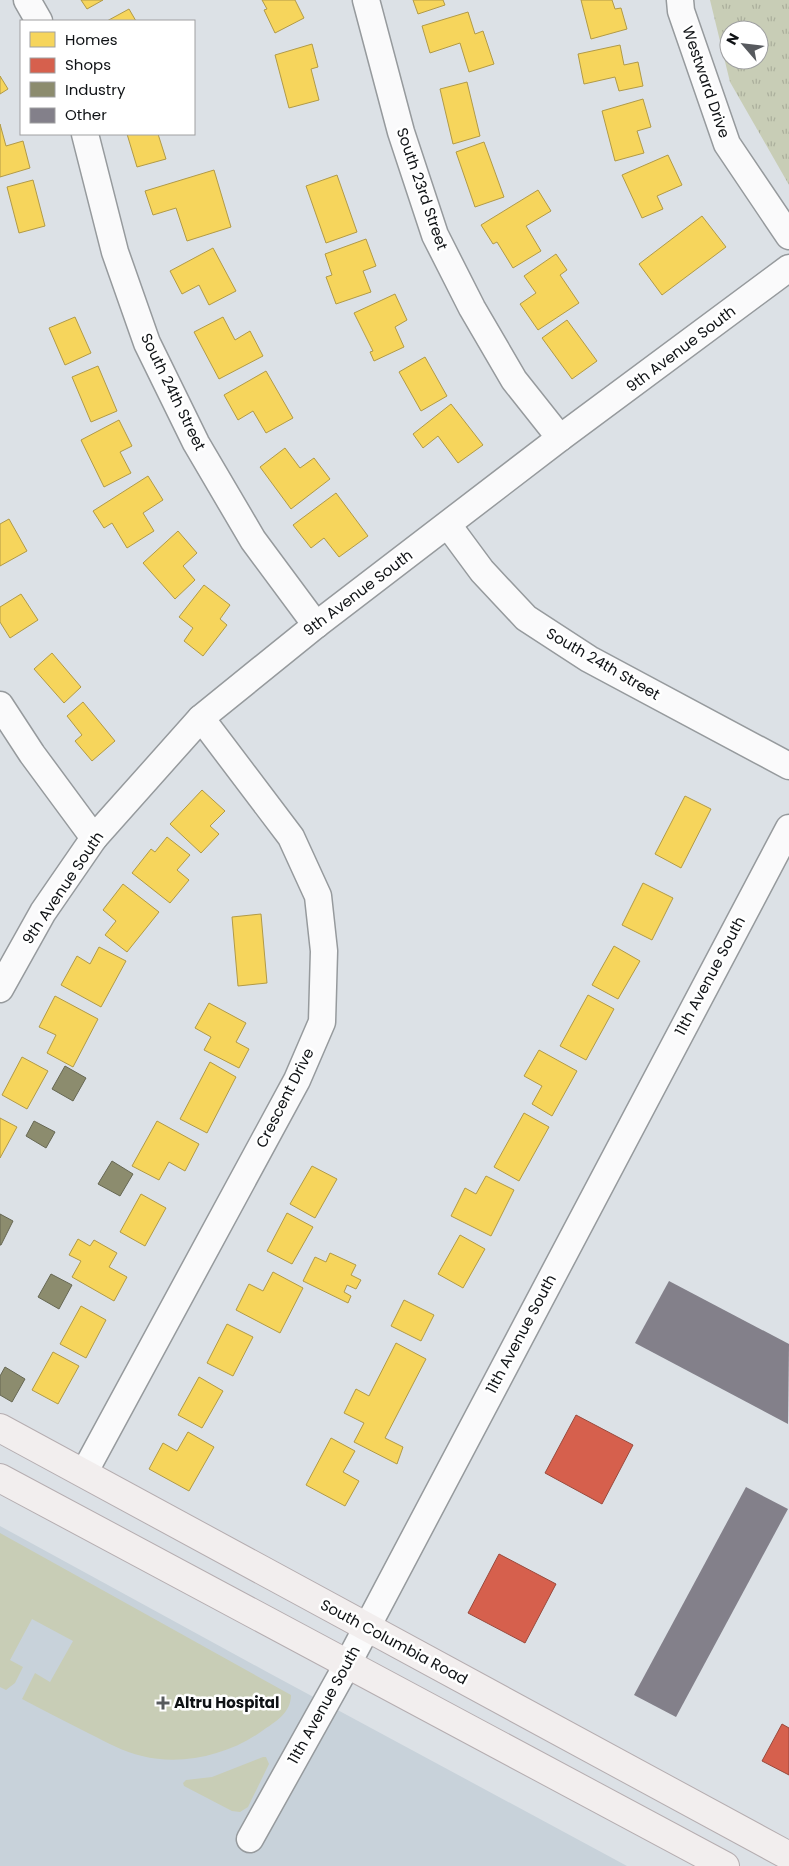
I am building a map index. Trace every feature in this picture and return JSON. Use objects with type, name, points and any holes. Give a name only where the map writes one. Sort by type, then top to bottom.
[{"type":"main road","name":"South Columbia Road","points":[[0,1428],[789,1856]]},
{"type":"main road","points":[[0,1478],[725,1866]]},
{"type":"street","points":[[27,0],[38,20]]},
{"type":"street","name":"South 23rd Street","points":[[366,0],[401,132],[435,235],[472,308],[514,380],[560,438]]},
{"type":"street","name":"Westward Drive","points":[[680,0],[681,11],[727,144],[789,236]]},
{"type":"street","name":"South 24th Street","points":[[85,135],[115,252],[147,343],[196,443],[253,540],[316,625]]},
{"type":"street","name":"9th Avenue South","points":[[0,989],[43,912],[94,838],[201,718],[316,625],[560,438],[789,268]]},
{"type":"street","name":"South 24th Street","points":[[448,525],[482,571],[526,618],[589,659],[789,766]]},
{"type":"street","points":[[0,706],[32,754],[94,838]]},
{"type":"street","name":"Crescent Drive","points":[[84,1473],[297,1080],[322,1022],[324,951],[318,896],[291,837],[201,718]]},
{"type":"street","name":"11th Avenue South","points":[[250,1839],[347,1665],[789,828]]},
{"type":"shaded area","name":"Altru Hospital","points":[[0,1526],[269,1673],[627,1866],[0,1866]]},
{"type":"green space","points":[[710,0],[789,0],[789,185],[730,82],[727,70],[769,70],[769,20],[719,20],[719,37]]},
{"type":"green space","points":[[0,1533],[291,1695],[285,1712],[272,1724],[249,1739],[220,1752],[205,1756],[173,1760],[157,1759],[129,1752],[22,1699],[35,1673],[50,1682],[73,1641],[32,1619],[10,1660],[23,1667],[15,1683],[6,1690],[0,1687]]},
{"type":"green space","points":[[266,1757],[269,1764],[248,1807],[240,1812],[232,1811],[184,1786],[183,1783],[186,1780],[212,1777]]},
{"type":"building: Homes","points":[[81,0],[103,0],[87,9]]},
{"type":"building: Homes","points":[[262,0],[295,0],[304,18],[275,33],[264,10],[267,9]]},
{"type":"building: Homes","points":[[413,0],[443,0],[445,5],[418,14]]},
{"type":"building: Homes","points":[[581,0],[612,0],[615,9],[621,8],[627,29],[591,39]]},
{"type":"building: Homes","points":[[129,9],[135,20],[109,20]]},
{"type":"building: Homes","points":[[468,12],[475,34],[483,31],[494,64],[469,72],[460,43],[430,53],[422,26]]},
{"type":"building: Homes","points":[[312,44],[318,67],[311,69],[319,100],[289,108],[275,55]]},
{"type":"building: Homes","points":[[620,45],[624,65],[638,62],[643,86],[619,91],[615,77],[584,84],[578,54]]},
{"type":"building: Homes","points":[[0,76],[8,89],[0,94]]},
{"type":"building: Homes","points":[[467,82],[480,136],[453,144],[440,89]]},
{"type":"building: Homes","points":[[643,99],[651,127],[637,131],[644,153],[615,161],[602,111]]},
{"type":"building: Homes","points":[[0,124],[6,146],[23,141],[30,168],[0,177]]},
{"type":"building: Homes","points":[[127,135],[158,135],[166,159],[137,167]]},
{"type":"building: Homes","points":[[484,142],[504,197],[475,207],[456,152]]},
{"type":"building: Homes","points":[[668,155],[682,185],[657,196],[663,209],[642,218],[622,175]]},
{"type":"building: Homes","points":[[214,170],[231,227],[187,241],[176,208],[153,215],[145,191]]},
{"type":"building: Homes","points":[[337,175],[357,232],[326,243],[306,186]]},
{"type":"building: Homes","points":[[33,180],[45,226],[19,233],[7,187]]},
{"type":"building: Homes","points":[[538,190],[551,211],[526,226],[541,251],[513,268],[497,242],[493,244],[481,225]]},
{"type":"building: Homes","points":[[702,216],[726,247],[662,295],[639,264]]},
{"type":"building: Homes","points":[[366,239],[376,266],[363,271],[371,292],[336,304],[326,277],[332,275],[325,254]]},
{"type":"building: Homes","points":[[213,248],[236,291],[209,305],[199,285],[182,294],[170,271]]},
{"type":"building: Homes","points":[[556,254],[567,270],[560,275],[579,303],[538,330],[520,304],[536,293],[524,276]]},
{"type":"building: Homes","points":[[395,294],[407,320],[395,327],[404,347],[374,361],[370,352],[373,351],[354,313]]},
{"type":"building: Homes","points":[[75,317],[91,353],[65,365],[49,328]]},
{"type":"building: Homes","points":[[223,317],[235,340],[250,331],[263,356],[219,379],[194,332]]},
{"type":"building: Homes","points":[[567,320],[597,361],[572,379],[542,338]]},
{"type":"building: Homes","points":[[425,357],[447,396],[421,411],[399,372]]},
{"type":"building: Homes","points":[[98,366],[117,411],[91,422],[72,377]]},
{"type":"building: Homes","points":[[266,371],[293,418],[266,433],[253,411],[238,420],[224,395]]},
{"type":"building: Homes","points":[[451,404],[483,445],[458,463],[438,436],[423,448],[413,434]]},
{"type":"building: Homes","points":[[119,420],[132,446],[120,452],[131,473],[104,487],[81,440]]},
{"type":"building: Homes","points":[[285,448],[300,468],[314,458],[330,479],[291,509],[260,467]]},
{"type":"building: Homes","points":[[148,476],[163,500],[143,513],[154,531],[127,548],[112,523],[104,528],[93,511]]},
{"type":"building: Homes","points":[[336,493],[368,536],[339,557],[324,538],[311,548],[293,525]]},
{"type":"building: Homes","points":[[9,519],[27,551],[0,566],[0,524]]},
{"type":"building: Homes","points":[[178,531],[197,553],[183,566],[195,580],[175,599],[143,563]]},
{"type":"building: Homes","points":[[204,585],[230,605],[220,619],[227,625],[203,656],[184,641],[193,628],[179,617]]},
{"type":"building: Homes","points":[[21,594],[38,620],[10,638],[0,622],[0,607]]},
{"type":"building: Homes","points":[[52,653],[81,687],[64,703],[34,669]]},
{"type":"building: Homes","points":[[83,702],[115,741],[92,761],[75,741],[82,735],[67,716]]},
{"type":"building: Homes","points":[[202,790],[225,811],[210,826],[219,834],[201,853],[170,824]]},
{"type":"building: Homes","points":[[685,796],[711,809],[681,868],[655,854]]},
{"type":"building: Homes","points":[[167,837],[190,855],[177,870],[189,880],[170,903],[132,873],[151,849],[155,852]]},
{"type":"building: Homes","points":[[643,883],[673,898],[652,940],[622,925]]},
{"type":"building: Homes","points":[[123,884],[159,912],[127,952],[105,935],[116,921],[103,910]]},
{"type":"building: Homes","points":[[261,914],[267,983],[238,986],[232,917]]},
{"type":"building: Homes","points":[[614,946],[640,961],[618,999],[592,985]]},
{"type":"building: Homes","points":[[99,947],[126,961],[101,1007],[61,985],[77,956],[90,964]]},
{"type":"building: Homes","points":[[588,995],[614,1009],[586,1060],[560,1046]]},
{"type":"building: Homes","points":[[55,996],[98,1019],[73,1067],[47,1053],[56,1035],[39,1027]]},
{"type":"building: Homes","points":[[209,1003],[246,1023],[236,1042],[249,1049],[239,1068],[204,1050],[211,1037],[195,1028]]},
{"type":"building: Homes","points":[[539,1050],[577,1071],[552,1116],[532,1104],[542,1086],[524,1076]]},
{"type":"building: Homes","points":[[22,1057],[48,1071],[27,1109],[2,1095]]},
{"type":"building: Homes","points":[[210,1062],[236,1077],[207,1133],[180,1119]]},
{"type":"building: Homes","points":[[524,1113],[549,1127],[519,1181],[494,1167]]},
{"type":"building: Homes","points":[[0,1118],[17,1127],[0,1158]]},
{"type":"building: Homes","points":[[157,1121],[199,1144],[185,1171],[169,1162],[159,1180],[132,1166]]},
{"type":"building: Homes","points":[[312,1166],[337,1179],[315,1218],[290,1204]]},
{"type":"building: Homes","points":[[486,1176],[514,1190],[491,1236],[451,1216],[465,1188],[476,1194]]},
{"type":"building: Homes","points":[[141,1194],[166,1208],[145,1246],[120,1232]]},
{"type":"building: Homes","points":[[287,1213],[313,1227],[292,1264],[267,1251]]},
{"type":"building: Homes","points":[[460,1235],[485,1249],[463,1288],[438,1274]]},
{"type":"building: Homes","points":[[78,1239],[90,1246],[94,1240],[117,1253],[109,1267],[127,1277],[114,1301],[72,1277],[81,1261],[69,1255]]},
{"type":"building: Homes","points":[[330,1253],[356,1265],[351,1275],[361,1280],[356,1289],[347,1285],[344,1292],[351,1296],[348,1303],[303,1281],[315,1257],[326,1262]]},
{"type":"building: Homes","points":[[273,1272],[303,1288],[280,1333],[236,1310],[249,1284],[263,1291]]},
{"type":"building: Homes","points":[[404,1300],[434,1315],[421,1341],[391,1326]]},
{"type":"building: Homes","points":[[81,1306],[106,1320],[86,1358],[60,1344]]},
{"type":"building: Homes","points":[[227,1324],[253,1337],[233,1376],[207,1363]]},
{"type":"building: Homes","points":[[396,1343],[426,1359],[385,1438],[403,1447],[397,1464],[354,1442],[364,1423],[344,1413],[356,1389],[369,1396]]},
{"type":"building: Homes","points":[[53,1352],[79,1366],[58,1404],[32,1390]]},
{"type":"building: Homes","points":[[199,1377],[223,1391],[202,1428],[178,1415]]},
{"type":"building: Homes","points":[[188,1432],[214,1447],[189,1491],[149,1469],[163,1443],[177,1451]]},
{"type":"building: Homes","points":[[331,1438],[355,1451],[343,1472],[359,1481],[345,1506],[306,1485]]},
{"type":"building: Shops","points":[[576,1415],[633,1445],[602,1504],[545,1473]]},
{"type":"building: Shops","points":[[499,1554],[556,1584],[525,1643],[468,1613]]},
{"type":"building: Shops","points":[[782,1724],[789,1728],[789,1775],[762,1761]]},
{"type":"building: Industry","points":[[65,1066],[86,1078],[73,1101],[52,1089]]},
{"type":"building: Industry","points":[[34,1121],[55,1132],[46,1148],[26,1136]]},
{"type":"building: Industry","points":[[112,1161],[133,1174],[120,1196],[98,1184]]},
{"type":"building: Industry","points":[[0,1214],[13,1221],[1,1245],[0,1245]]},
{"type":"building: Industry","points":[[51,1274],[72,1285],[59,1309],[38,1297]]},
{"type":"building: Industry","points":[[5,1367],[25,1379],[12,1402],[0,1395],[0,1376]]},
{"type":"building: Other","points":[[669,1281],[789,1344],[788,1424],[635,1343]]},
{"type":"building: Other","points":[[746,1487],[788,1509],[676,1717],[634,1695]]},
{"type":"place","name":"Altru Hospital","points":[[163,1703]]}]
